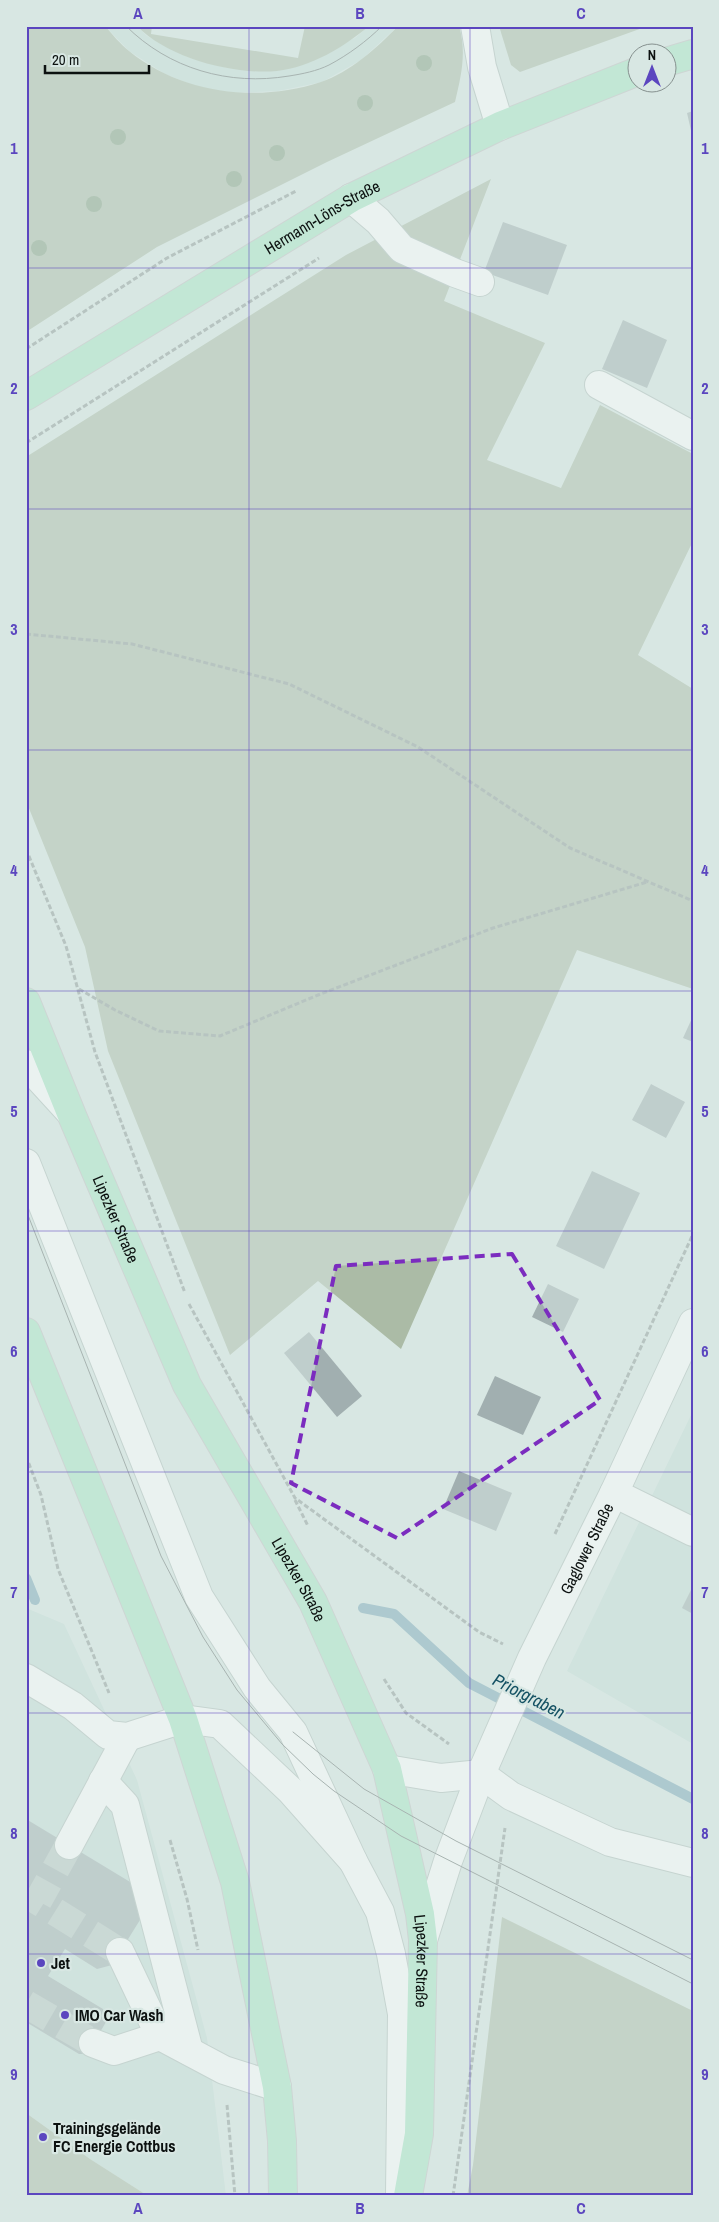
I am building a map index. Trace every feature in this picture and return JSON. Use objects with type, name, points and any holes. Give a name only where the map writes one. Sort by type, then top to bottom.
[{"type":"main road","points":[[676,59],[693,54]]},
{"type":"main road","name":"Hermann-Löns-Straße","points":[[26,396],[351,198],[500,126],[626,76]]},
{"type":"main road","name":"Lipezker Straße","points":[[26,1002],[71,1114],[187,1385],[313,1602],[387,1769],[420,1914],[423,1940],[419,2134],[408,2196]]},
{"type":"main road","points":[[26,1332],[182,1719],[235,1882],[277,2087],[282,2141],[283,2196]]},
{"type":"street","points":[[476,26],[488,90],[500,126]]},
{"type":"street","points":[[351,198],[378,221],[402,249],[480,282]]},
{"type":"street","points":[[599,385],[693,436]]},
{"type":"street","points":[[26,1064],[71,1114]]},
{"type":"street","points":[[26,1163],[199,1597],[257,1688],[293,1732],[353,1861],[380,1912],[391,1954],[402,2014],[400,2196]]},
{"type":"street","name":"Gaglower Straße","points":[[423,1940],[448,1861],[480,1774],[693,1323]]},
{"type":"street","points":[[614,1493],[693,1532]]},
{"type":"street","points":[[26,1678],[73,1706],[108,1735],[127,1737],[182,1719],[220,1724],[290,1790],[353,1861]]},
{"type":"street","points":[[69,1845],[127,1737]]},
{"type":"street","points":[[387,1769],[418,1776],[441,1778],[480,1774],[511,1796],[610,1842],[693,1863]]},
{"type":"street","points":[[103,1781],[125,1805],[189,2052]]},
{"type":"street","points":[[120,1952],[160,2036],[224,2070],[277,2087]]},
{"type":"street","points":[[93,2043],[114,2052],[160,2036]]},
{"type":"path","points":[[26,444],[321,256]]},
{"type":"path","points":[[26,634],[132,644],[289,684],[418,748],[570,848],[693,901]]},
{"type":"path","points":[[26,849],[66,946],[95,1052],[189,1302],[312,1532]]},
{"type":"path","points":[[78,989],[114,1010],[159,1031],[220,1036],[318,995],[493,928],[648,882]]},
{"type":"path","points":[[553,1538],[693,1234]]},
{"type":"path","points":[[295,1498],[479,1632],[511,1648]]},
{"type":"path","points":[[382,1675],[406,1713],[454,1748]]},
{"type":"path","points":[[453,2196],[511,1796]]},
{"type":"highlighted area","points":[[512,1254],[600,1400],[397,1538],[291,1483],[336,1266]]},
{"type":"shaded area","points":[[26,26],[105,26],[129,51],[150,66],[172,77],[196,85],[246,93],[297,88],[332,78],[362,59],[398,26],[459,26],[463,55],[455,102],[327,162],[157,247],[26,332]]},
{"type":"shaded area","points":[[105,26],[137,26],[147,36],[187,57],[227,68],[277,71],[355,38],[369,26],[398,26],[361,60],[322,82],[278,91],[230,93],[198,87],[165,74],[129,51]]},
{"type":"shaded area","points":[[137,26],[152,26],[151,34],[298,58],[305,26],[369,26],[338,48],[314,61],[290,69],[260,72],[222,67],[183,55],[150,37]]},
{"type":"shaded area","points":[[499,26],[648,26],[520,72],[511,65]]},
{"type":"shaded area","points":[[491,179],[444,301],[545,343],[487,460],[561,488],[600,405],[693,454],[693,541],[638,655],[693,689],[693,989],[577,950],[401,1349],[318,1281],[230,1355],[108,1051],[85,947],[26,801],[26,457],[346,255]]},
{"type":"shaded area","points":[[693,1411],[693,1744],[567,1671]]},
{"type":"shaded area","points":[[26,1608],[64,1624],[137,1780],[207,2038],[226,2196],[148,2196],[90,2159],[26,2113]]},
{"type":"shaded area","points":[[502,1917],[693,2011],[693,2196],[467,2196],[473,2165]]},
{"type":"shaded area","name":"Trainingsgelände FC Energie Cottbus","points":[[26,2113],[90,2159],[148,2196],[26,2196]]},
{"type":"building","points":[[693,111],[693,135],[692,135],[687,113]]},
{"type":"building","points":[[503,222],[567,245],[548,295],[484,272]]},
{"type":"building","points":[[623,320],[667,340],[647,388],[602,369]]},
{"type":"building","points":[[693,1016],[693,1042],[683,1038]]},
{"type":"building","points":[[651,1084],[685,1102],[666,1138],[632,1120]]},
{"type":"building","points":[[592,1171],[640,1193],[604,1269],[556,1246]]},
{"type":"building","points":[[548,1284],[579,1299],[563,1332],[532,1317]]},
{"type":"building","points":[[309,1332],[362,1396],[337,1417],[284,1353]]},
{"type":"building","points":[[495,1376],[541,1397],[523,1435],[477,1415]]},
{"type":"building","points":[[459,1471],[512,1493],[496,1531],[443,1509]]},
{"type":"building","points":[[693,1586],[693,1614],[682,1608]]},
{"type":"building","points":[[26,1819],[145,1891],[148,1907],[112,1965],[97,1969],[65,1949],[48,1976],[103,2009],[106,2022],[87,2054],[79,2054],[26,2022]]},
{"type":"waterway","name":"Priorgraben","points":[[26,1578],[35,1600]]},
{"type":"waterway","name":"Priorgraben","points":[[363,1608],[394,1614],[469,1683],[693,1799]]},
{"type":"tunnel","points":[[69,1845],[38,1901],[120,1952]]},
{"type":"tunnel","points":[[26,2004],[93,2043]]},
{"type":"tram line","points":[[126,26],[143,41],[181,63],[201,71],[222,76],[244,78],[289,76],[314,71],[343,57],[382,26]]},
{"type":"tram line","points":[[26,1210],[161,1556],[203,1637],[237,1690],[282,1744],[334,1791],[401,1836],[693,1984]]},
{"type":"tram line","points":[[293,1732],[364,1789],[456,1841],[693,1960]]},
{"type":"place","name":"Jet","points":[[41,1963]]},
{"type":"place","name":"IMO Car Wash","points":[[65,2015]]},
{"type":"place","name":"Trainingsgelände FC Energie Cottbus","points":[[43,2137]]}]
